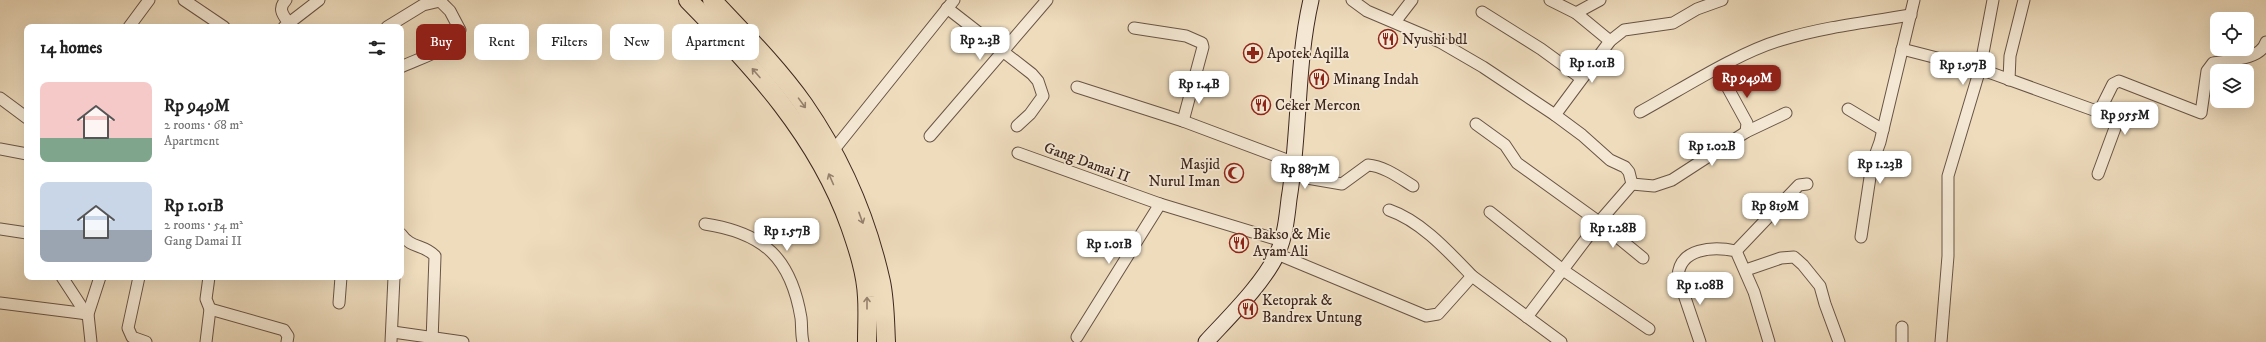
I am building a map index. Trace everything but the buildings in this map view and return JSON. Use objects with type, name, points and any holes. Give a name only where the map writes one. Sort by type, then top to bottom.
[{"type":"highway","points":[[712,0],[769,62],[804,104],[832,152],[851,191],[879,274],[884,299],[886,342]]},
{"type":"highway","points":[[691,1],[766,84],[811,143],[828,172],[845,212],[861,260],[867,296],[867,342]]},
{"type":"main road","points":[[1206,342],[1251,292],[1280,248],[1294,168],[1302,55],[1311,0]]},
{"type":"street","points":[[131,24],[149,0]]},
{"type":"street","points":[[184,0],[220,24]]},
{"type":"street","points":[[286,0],[281,6],[281,11],[286,24]]},
{"type":"street","points":[[287,24],[319,0]]},
{"type":"street","points":[[930,136],[1046,0]]},
{"type":"street","points":[[1352,0],[1367,11],[1440,42],[1483,67],[1555,115],[1582,135],[1590,144],[1610,160],[1625,167],[1629,172],[1632,184]]},
{"type":"street","points":[[1395,22],[1412,0]]},
{"type":"street","points":[[1550,0],[1576,13],[1610,41]]},
{"type":"street","points":[[1576,13],[1600,0]]},
{"type":"street","points":[[1555,115],[1610,41],[1624,30],[1673,23],[1694,4],[1722,0]]},
{"type":"street","points":[[1861,237],[1872,164],[1883,130],[1914,0]]},
{"type":"street","points":[[1941,342],[1948,256],[1948,176],[1980,69],[1993,0]]},
{"type":"street","points":[[2009,80],[2011,49],[2024,0]]},
{"type":"street","points":[[392,24],[423,5],[440,1],[450,11],[460,30],[457,38],[447,46],[404,66]]},
{"type":"street","points":[[832,152],[951,4],[1003,52],[1032,74],[1038,81],[1043,96],[1030,114],[1017,126]]},
{"type":"street","points":[[1482,12],[1542,49],[1578,76],[1583,77]]},
{"type":"street","points":[[1640,112],[1718,70],[1780,40],[1815,31],[1911,15]]},
{"type":"street","points":[[1134,28],[1186,36],[1202,43],[1203,47],[1183,122]]},
{"type":"street","points":[[2099,112],[2113,84],[2118,81],[2201,113],[2207,71],[2212,64],[2257,54],[2266,46]]},
{"type":"street","points":[[1902,49],[1980,69],[2099,112],[2113,121],[2115,128],[2098,174]]},
{"type":"street","points":[[1718,70],[1747,123],[1746,132]]},
{"type":"street","points":[[1077,87],[1183,122],[1294,168],[1307,178],[1342,184],[1368,165],[1396,175],[1414,186]]},
{"type":"street","points":[[0,98],[24,116]]},
{"type":"street","points":[[1848,108],[1883,130]]},
{"type":"street","points":[[1632,184],[1654,186],[1672,180],[1746,132],[1786,113]]},
{"type":"street","points":[[1476,124],[1506,145],[1517,163],[1599,222],[1642,258]]},
{"type":"street","points":[[0,149],[24,153]]},
{"type":"street","name":"Gang Damai II","points":[[1018,153],[1280,248],[1426,316],[1438,314],[1472,276]]},
{"type":"street","points":[[1527,317],[1599,222],[1632,184]]},
{"type":"street","points":[[1736,251],[1799,185],[1807,184]]},
{"type":"street","points":[[1077,337],[1160,204]]},
{"type":"street","points":[[1389,210],[1408,218],[1418,225],[1472,276],[1561,342]]},
{"type":"street","points":[[1490,212],[1564,270],[1650,329]]},
{"type":"street","points":[[705,224],[724,227],[759,241],[781,262],[788,273],[793,288],[801,318],[803,342]]},
{"type":"street","points":[[0,228],[24,232]]},
{"type":"street","points":[[404,239],[406,242],[430,250],[435,256],[432,339]]},
{"type":"street","points":[[1700,342],[1678,277],[1678,267],[1683,259],[1695,252],[1722,248],[1736,251]]},
{"type":"street","points":[[1736,251],[1746,270],[1769,342]]},
{"type":"street","points":[[1746,270],[1781,258],[1794,257],[1820,286],[1839,342]]},
{"type":"street","points":[[64,280],[86,313],[91,342]]},
{"type":"street","points":[[86,313],[99,280]]},
{"type":"street","points":[[138,280],[128,328],[132,337],[146,342]]},
{"type":"street","points":[[206,342],[210,309],[206,299],[209,280]]},
{"type":"street","points":[[339,303],[341,280]]},
{"type":"street","points":[[394,280],[392,337],[463,342]]},
{"type":"street","points":[[0,303],[86,313]]},
{"type":"street","points":[[210,309],[284,330],[288,336],[287,342]]},
{"type":"street","points":[[1902,327],[1902,342]]},
{"type":"place","name":"Nyushi bdl","points":[[1388,39]]},
{"type":"place","name":"Apotek Aqilla","points":[[1253,53]]},
{"type":"place","name":"Minang Indah","points":[[1319,79]]},
{"type":"place","name":"Ceker Mercon","points":[[1261,105]]},
{"type":"place","name":"Masjid Nurul Iman","points":[[1234,173]]},
{"type":"place","name":"Bakso & Mie Ayam Ali","points":[[1239,243]]},
{"type":"place","name":"Ketoprak & Bandrex Untung","points":[[1248,309]]}]
